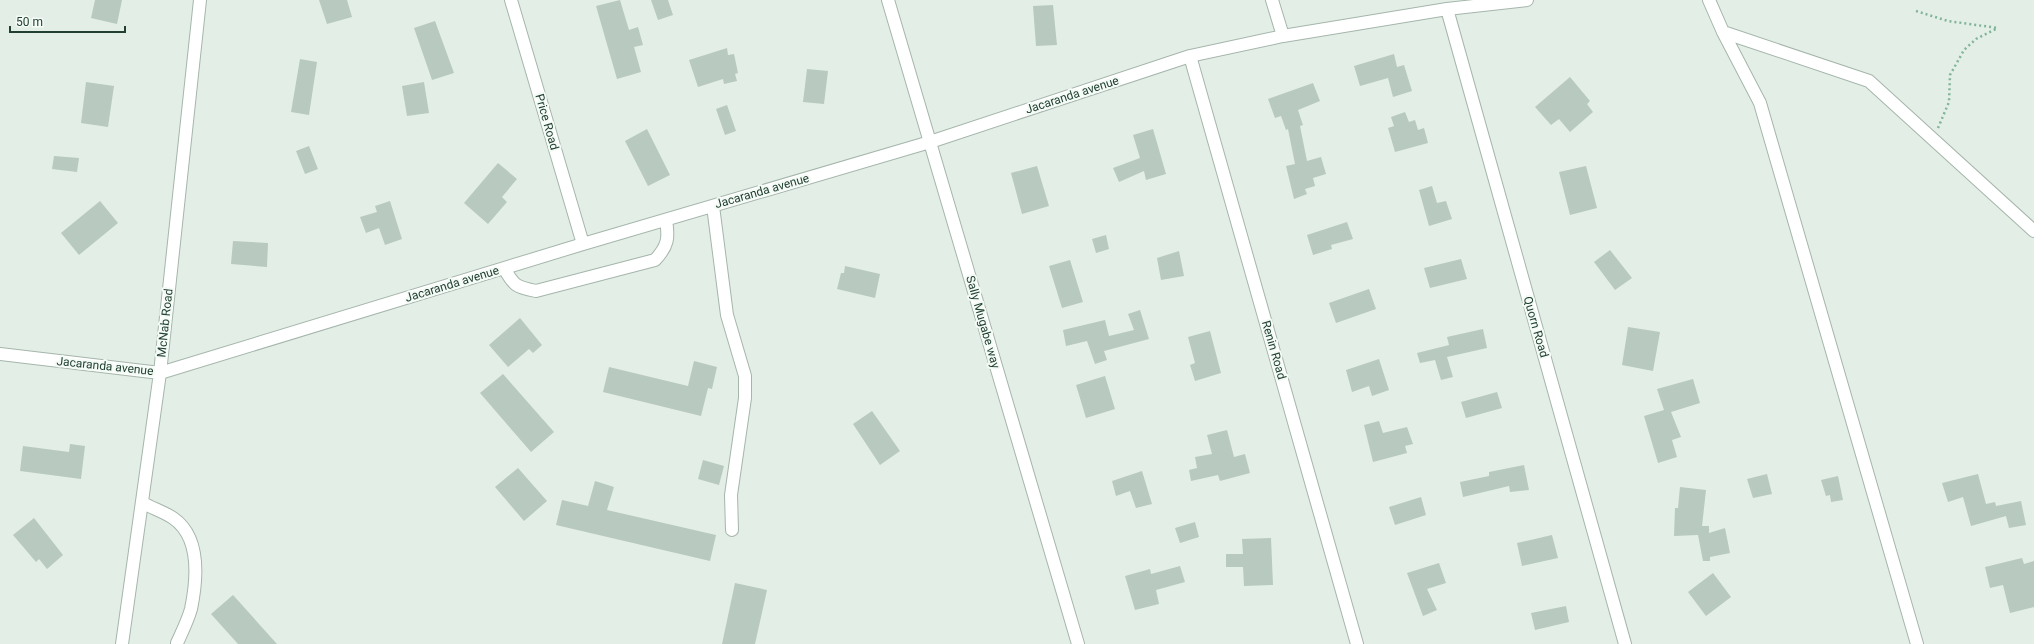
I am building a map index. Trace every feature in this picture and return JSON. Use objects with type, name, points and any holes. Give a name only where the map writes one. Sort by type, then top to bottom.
[{"type":"street","name":"McNab Road","points":[[122,644],[143,503],[160,373],[200,0]]},
{"type":"street","name":"Price Road","points":[[511,0],[583,244]]},
{"type":"street","name":"Sally Mugabe way","points":[[888,0],[1078,644]]},
{"type":"street","points":[[1272,0],[1283,36]]},
{"type":"street","name":"Jacaranda avenue","points":[[0,354],[160,373],[583,244],[930,142],[1190,56],[1283,36],[1447,9],[1526,0]]},
{"type":"street","points":[[1709,0],[1723,32],[1760,103],[1917,644]]},
{"type":"street","name":"Quorn Road","points":[[1447,9],[1625,644]]},
{"type":"street","points":[[1723,32],[1869,80],[2034,231]]},
{"type":"street","name":"Renin Road","points":[[1190,56],[1358,644]]},
{"type":"street","points":[[713,206],[727,315],[745,376],[745,398],[730,495],[732,530]]},
{"type":"street","points":[[504,268],[512,283],[520,288],[536,291],[655,260],[664,251],[668,235],[666,220]]},
{"type":"street","points":[[143,503],[174,518],[193,544],[196,573],[190,610],[177,643]]},
{"type":"path","points":[[1916,10],[1948,21],[1998,28],[1976,39],[1964,50],[1950,75],[1949,102],[1934,139]]},
{"type":"building","points":[[95,0],[122,0],[117,24],[91,18]]},
{"type":"building","points":[[319,0],[347,0],[352,17],[327,24]]},
{"type":"building","points":[[620,0],[629,30],[638,27],[643,45],[634,47],[641,72],[617,79],[596,6]]},
{"type":"building","points":[[651,0],[668,0],[673,15],[658,20]]},
{"type":"building","points":[[1053,5],[1057,45],[1036,46],[1033,6]]},
{"type":"building","points":[[435,21],[454,73],[432,80],[414,28]]},
{"type":"building","points":[[727,48],[728,55],[734,54],[738,73],[735,74],[737,81],[724,84],[723,79],[698,87],[689,60]]},
{"type":"building","points":[[1394,54],[1397,67],[1404,65],[1412,91],[1393,97],[1388,78],[1360,86],[1354,66]]},
{"type":"building","points":[[300,59],[317,62],[309,115],[291,112]]},
{"type":"building","points":[[807,69],[828,71],[824,104],[803,102]]},
{"type":"building","points":[[1570,77],[1590,101],[1587,104],[1593,112],[1570,132],[1559,119],[1551,125],[1535,107]]},
{"type":"building","points":[[86,82],[114,86],[108,127],[81,123]]},
{"type":"building","points":[[424,82],[429,113],[407,116],[402,86]]},
{"type":"building","points":[[1313,83],[1320,101],[1298,110],[1303,125],[1300,126],[1307,161],[1321,157],[1326,174],[1313,178],[1315,186],[1305,189],[1307,194],[1294,199],[1286,166],[1295,164],[1288,129],[1286,130],[1281,116],[1275,118],[1268,99]]},
{"type":"building","points":[[727,105],[736,131],[725,135],[716,109]]},
{"type":"building","points":[[1405,112],[1409,122],[1415,120],[1418,130],[1424,128],[1428,143],[1395,152],[1388,128],[1394,126],[1391,117]]},
{"type":"building","points":[[647,129],[670,175],[648,186],[625,141]]},
{"type":"building","points":[[1153,129],[1166,174],[1146,180],[1144,171],[1119,182],[1113,168],[1140,158],[1133,135]]},
{"type":"building","points":[[309,146],[318,169],[305,174],[296,151]]},
{"type":"building","points":[[54,156],[79,158],[77,172],[52,169]]},
{"type":"building","points":[[498,163],[517,179],[502,197],[507,202],[488,224],[464,203]]},
{"type":"building","points":[[1037,166],[1049,206],[1022,214],[1011,173]]},
{"type":"building","points":[[1586,166],[1597,208],[1570,215],[1559,172]]},
{"type":"building","points":[[1432,186],[1437,203],[1446,201],[1452,219],[1429,226],[1419,190]]},
{"type":"building","points":[[100,201],[118,223],[79,255],[61,233]]},
{"type":"building","points":[[390,201],[402,239],[385,245],[379,228],[366,233],[360,217],[377,212],[375,206]]},
{"type":"building","points":[[1347,222],[1353,239],[1331,245],[1332,249],[1313,255],[1307,235]]},
{"type":"building","points":[[1106,235],[1109,249],[1096,253],[1092,239]]},
{"type":"building","points":[[233,241],[268,243],[267,267],[231,264]]},
{"type":"building","points":[[1610,250],[1632,278],[1615,290],[1594,262]]},
{"type":"building","points":[[1179,251],[1184,276],[1161,280],[1157,258]]},
{"type":"building","points":[[1461,259],[1467,279],[1430,288],[1424,268]]},
{"type":"building","points":[[1070,260],[1083,302],[1062,308],[1049,266]]},
{"type":"building","points":[[845,266],[880,274],[875,298],[837,289],[841,273],[844,273]]},
{"type":"building","points":[[1369,289],[1376,309],[1336,323],[1329,303]]},
{"type":"building","points":[[1140,310],[1149,339],[1104,351],[1107,360],[1095,364],[1087,341],[1066,346],[1063,330],[1105,320],[1109,336],[1134,330],[1128,314]]},
{"type":"building","points":[[520,318],[542,345],[533,353],[529,349],[508,367],[489,345]]},
{"type":"building","points":[[1628,327],[1660,332],[1653,371],[1622,365]]},
{"type":"building","points":[[1483,329],[1487,348],[1447,357],[1453,377],[1441,380],[1435,360],[1420,363],[1417,353],[1449,345],[1447,337]]},
{"type":"building","points":[[1210,331],[1221,373],[1195,381],[1190,365],[1195,363],[1188,337]]},
{"type":"building","points":[[1379,359],[1389,390],[1372,396],[1369,386],[1352,392],[1346,370]]},
{"type":"building","points":[[694,361],[717,367],[712,389],[708,388],[701,416],[603,392],[609,367],[688,386]]},
{"type":"building","points":[[503,374],[554,432],[531,452],[480,393]]},
{"type":"building","points":[[1105,376],[1115,409],[1086,418],[1076,385]]},
{"type":"building","points":[[1693,379],[1700,403],[1671,412],[1681,437],[1672,440],[1677,457],[1658,463],[1644,416],[1664,410],[1657,389]]},
{"type":"building","points":[[1497,392],[1502,408],[1466,418],[1461,402]]},
{"type":"building","points":[[872,411],[900,451],[880,465],[853,424]]},
{"type":"building","points":[[1379,421],[1383,433],[1407,427],[1413,444],[1405,446],[1407,453],[1373,462],[1364,425]]},
{"type":"building","points":[[1227,430],[1234,457],[1245,454],[1250,473],[1220,481],[1218,475],[1191,481],[1189,470],[1197,468],[1195,457],[1212,454],[1207,435]]},
{"type":"building","points":[[70,444],[85,446],[81,479],[20,471],[23,446],[69,452]]},
{"type":"building","points":[[703,460],[724,466],[719,485],[698,479]]},
{"type":"building","points":[[1524,465],[1529,490],[1510,492],[1509,486],[1463,497],[1460,482],[1489,476],[1489,472]]},
{"type":"building","points":[[518,468],[547,501],[524,521],[495,487]]},
{"type":"building","points":[[1142,471],[1152,504],[1136,508],[1130,491],[1116,496],[1112,481]]},
{"type":"building","points":[[1767,474],[1772,494],[1753,498],[1747,479]]},
{"type":"building","points":[[1978,474],[1986,504],[1995,502],[1996,506],[2021,501],[2026,525],[2009,528],[2006,516],[1971,526],[1963,497],[1948,502],[1942,483]]},
{"type":"building","points":[[1838,476],[1843,500],[1831,502],[1830,495],[1826,496],[1821,480]]},
{"type":"building","points":[[595,481],[614,487],[607,510],[716,535],[710,561],[556,525],[562,500],[588,506]]},
{"type":"building","points":[[1680,487],[1706,490],[1702,526],[1709,526],[1709,533],[1725,528],[1730,553],[1710,557],[1710,561],[1703,561],[1698,535],[1674,536],[1675,508],[1678,508]]},
{"type":"building","points":[[1421,497],[1426,515],[1395,525],[1389,507]]},
{"type":"building","points":[[34,518],[63,555],[47,569],[39,559],[36,562],[13,535]]},
{"type":"building","points":[[1195,522],[1199,537],[1180,543],[1175,528]]},
{"type":"building","points":[[1552,535],[1558,558],[1522,566],[1517,543]]},
{"type":"building","points":[[1271,538],[1273,585],[1244,586],[1243,567],[1226,567],[1226,554],[1243,554],[1242,539]]},
{"type":"building","points":[[2022,558],[2024,564],[2034,561],[2034,607],[2010,613],[2003,585],[1990,588],[1985,567]]},
{"type":"building","points":[[1439,563],[1446,583],[1427,589],[1437,610],[1423,616],[1407,573]]},
{"type":"building","points":[[1180,566],[1185,582],[1156,590],[1159,604],[1135,610],[1125,576],[1150,569],[1151,574]]},
{"type":"building","points":[[1713,573],[1731,597],[1706,616],[1688,592]]},
{"type":"building","points":[[735,583],[767,590],[755,644],[722,644]]},
{"type":"building","points":[[233,595],[277,644],[238,644],[211,614]]},
{"type":"building","points":[[1566,606],[1569,622],[1535,630],[1531,613]]}]
